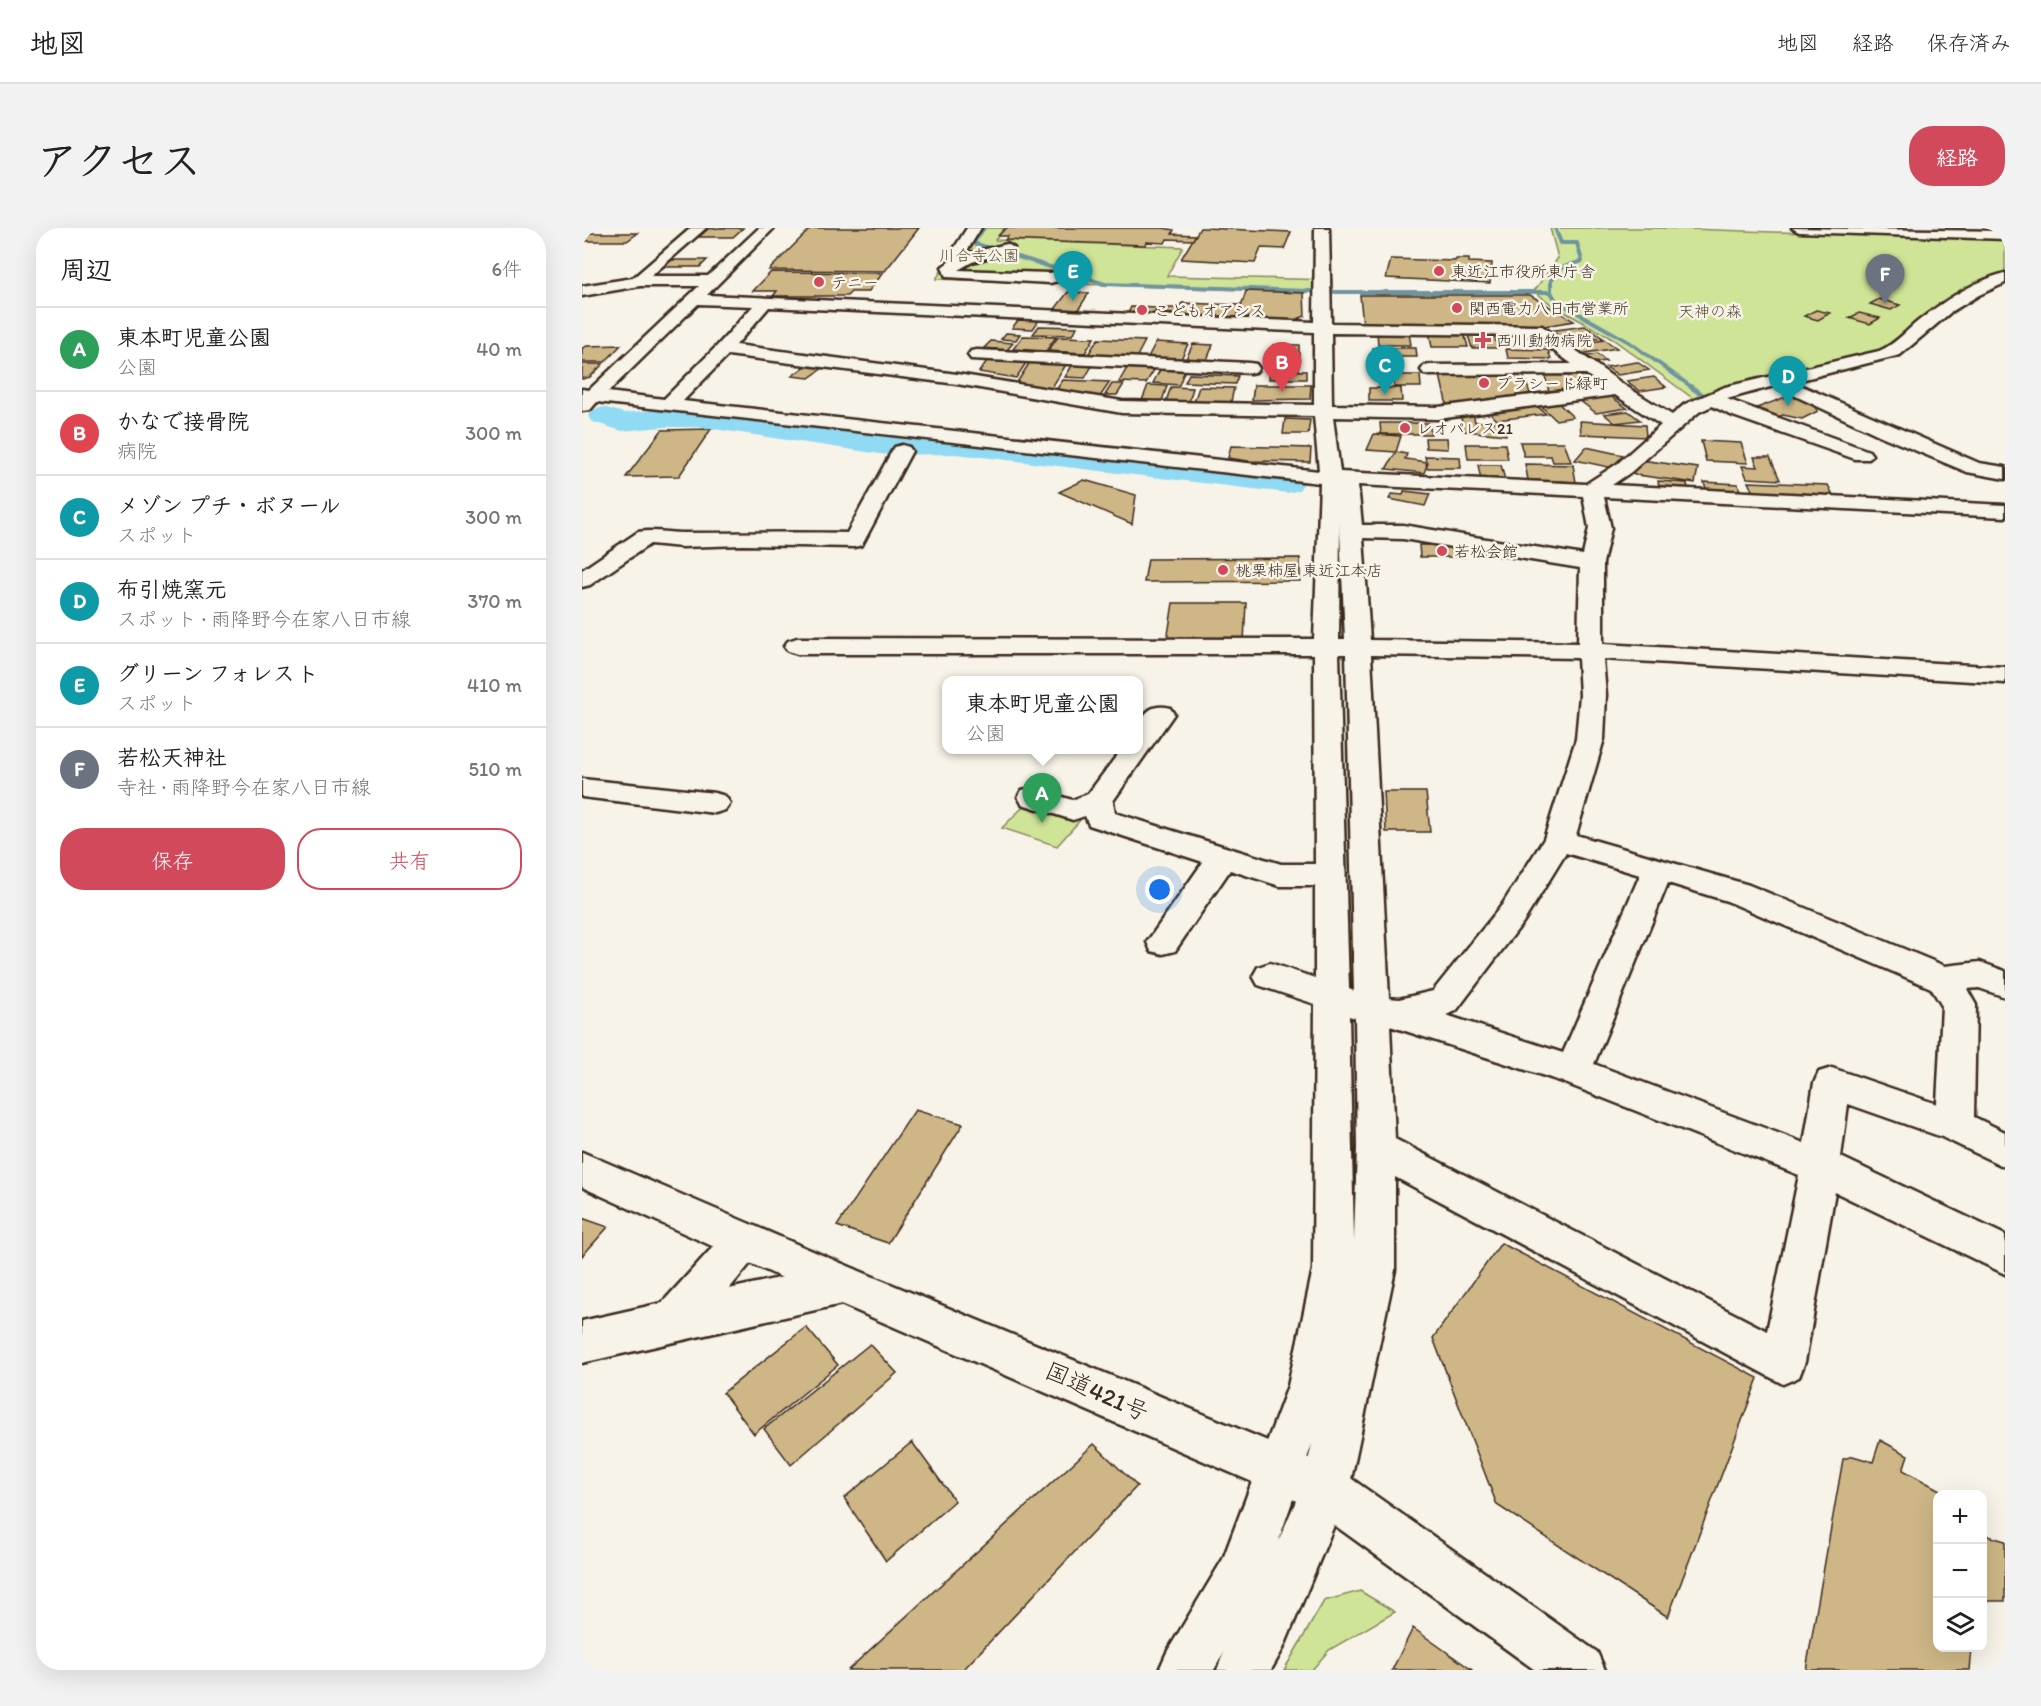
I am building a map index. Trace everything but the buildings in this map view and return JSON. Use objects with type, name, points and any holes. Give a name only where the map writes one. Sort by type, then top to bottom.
[{"type":"main road","points":[[640,281],[640,278],[699,228]]},
{"type":"main road","points":[[586,399],[767,228]]},
{"type":"main road","points":[[967,259],[955,258],[974,228]]},
{"type":"main road","points":[[1243,1670],[1264,1631],[1325,1489],[1374,1270],[1376,1148],[1385,1012],[1358,646],[1352,531],[1342,471],[1337,407],[1335,326],[1322,228]]},
{"type":"main road","points":[[1799,228],[2005,235]]},
{"type":"main road","points":[[1007,248],[967,259],[950,267],[950,273],[1061,277]]},
{"type":"main road","points":[[1592,489],[1624,468],[1692,408],[1731,392],[1885,355],[1894,351],[1946,306],[1990,283],[2005,278]]},
{"type":"main road","points":[[582,291],[640,281],[712,281]]},
{"type":"main road","points":[[694,299],[766,302],[998,325],[1254,325],[1536,330],[1618,389],[1674,425]]},
{"type":"main road","points":[[669,404],[724,349],[766,302]]},
{"type":"main road","points":[[957,379],[998,325]]},
{"type":"main road","points":[[1244,409],[1254,325]]},
{"type":"main road","points":[[1420,328],[1438,413]]},
{"type":"main road","points":[[724,349],[957,379],[1122,407],[1244,409],[1337,407],[1438,413],[1543,397],[1618,389]]},
{"type":"main road","points":[[977,355],[1250,369]]},
{"type":"main road","points":[[1430,370],[1590,369]]},
{"type":"main road","points":[[1536,370],[1543,397]]},
{"type":"main road","points":[[1777,381],[1888,432],[1974,468],[2005,473]]},
{"type":"main road","points":[[586,399],[669,404],[1087,452],[1592,489],[2005,511]]},
{"type":"main road","points":[[1712,399],[1740,412],[1862,455]]},
{"type":"main road","points":[[1087,452],[1122,407]]},
{"type":"main road","points":[[1337,407],[1346,434]]},
{"type":"main road","points":[[582,580],[646,537],[682,540],[743,538],[854,540],[902,451]]},
{"type":"main road","points":[[1185,1670],[1242,1574],[1310,1386],[1334,1269],[1331,875],[1326,646],[1342,471]]},
{"type":"main road","points":[[1385,1012],[1444,1002],[1513,913],[1559,840],[1590,739],[1593,695],[1590,651],[1592,563],[1600,528],[1592,489]]},
{"type":"main road","points":[[1352,531],[1403,532],[1592,563]]},
{"type":"main road","points":[[797,646],[1358,646],[1590,651],[2005,675]]},
{"type":"main road","points":[[1143,738],[1161,714]]},
{"type":"main road","points":[[1032,797],[1073,810],[1098,801],[1132,754]]},
{"type":"main road","points":[[582,788],[714,803]]},
{"type":"main road","points":[[1098,801],[1101,810],[1100,818],[1280,875],[1331,875]]},
{"type":"main road","points":[[1559,840],[1738,893],[1943,979],[1980,975],[2005,984]]},
{"type":"main road","points":[[1163,942],[1223,857]]},
{"type":"main road","points":[[1573,1071],[1658,870]]},
{"type":"main road","points":[[1270,976],[1573,1071],[1820,1166],[2005,1255]]},
{"type":"main road","points":[[1943,979],[1959,1005],[1954,1126]]},
{"type":"main road","points":[[1376,1148],[1783,1362],[1820,1166],[1832,1083],[1954,1126],[2005,1150]]},
{"type":"main road","name":"国道421号","points":[[582,1169],[842,1284],[1325,1489],[1579,1670]]},
{"type":"main road","points":[[673,1323],[744,1241]]},
{"type":"main road","points":[[582,1342],[842,1284]]},
{"type":"green space","name":"川合寺公園","points":[[969,228],[1004,228],[995,240],[1183,247],[1167,276],[1332,280],[1331,293],[936,279]]},
{"type":"green space","name":"天神の森","points":[[1550,228],[1660,228],[2005,240],[2005,274],[1957,297],[1879,353],[1695,400],[1614,340],[1551,304],[1534,291],[1558,258]]},
{"type":"green space","points":[[1028,802],[1081,819],[1057,846],[1002,828]]},
{"type":"green space","points":[[1360,1591],[1395,1612],[1329,1650],[1312,1670],[1284,1670],[1324,1601]]},
{"type":"waterway","points":[[984,228],[973,243],[1105,284],[1338,292],[1551,292]]},
{"type":"waterway","points":[[1551,292],[1551,280],[1562,268],[1582,261],[1577,243],[1561,243],[1555,228]]},
{"type":"waterway","points":[[1551,292],[1556,301],[1629,342],[1693,388]]},
{"type":"waterway","points":[[1691,387],[1703,395]]},
{"type":"waterway","points":[[603,416],[622,422],[662,418],[701,418],[887,446],[956,445],[1288,483]]},
{"type":"place","name":"東近江市役所東庁舎","points":[[1439,271]]},
{"type":"place","name":"テニー","points":[[819,282]]},
{"type":"place","name":"グリーン フォレスト","points":[[1073,301]]},
{"type":"place","name":"若松天神社","points":[[1885,304]]},
{"type":"place","name":"関西電力八日市営業所","points":[[1457,308]]},
{"type":"place","name":"こどもオアシス","points":[[1142,310]]},
{"type":"place","name":"西川動物病院","points":[[1483,340]]},
{"type":"place","name":"プラシード緑町","points":[[1484,383]]},
{"type":"place","name":"かなで接骨院","points":[[1282,392]]},
{"type":"place","name":"メゾン プチ・ボヌール","points":[[1385,395]]},
{"type":"place","name":"布引焼窯元","points":[[1788,406]]},
{"type":"place","name":"レオパレス21","points":[[1405,428]]},
{"type":"place","name":"若松会館","points":[[1442,551]]},
{"type":"place","name":"桃栗柿屋 東近江本店","points":[[1223,570]]},
{"type":"place","name":"東本町児童公園","points":[[1042,823]]}]
